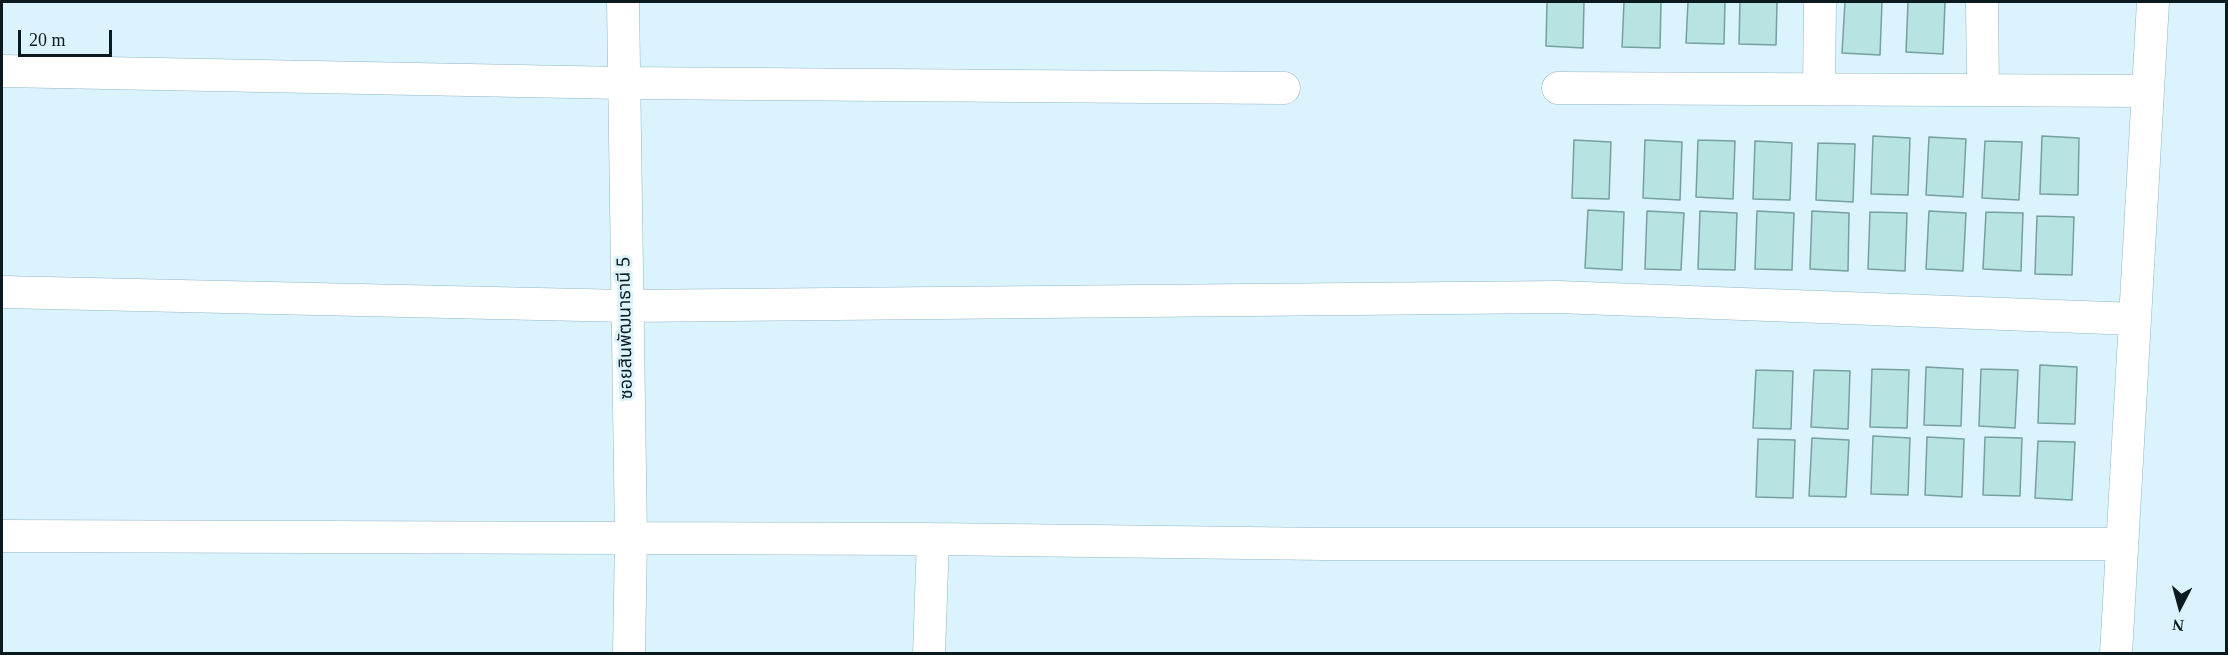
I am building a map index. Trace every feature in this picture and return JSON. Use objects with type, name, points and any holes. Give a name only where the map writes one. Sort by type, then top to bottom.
[{"type":"street","name":"ซอยสินพัฒนาธานี 5","points":[[623,2],[631,538],[629,654]]},
{"type":"street","points":[[1818,89],[1820,2]]},
{"type":"street","points":[[1982,2],[1983,90]]},
{"type":"street","points":[[2116,654],[2153,2]]},
{"type":"street","points":[[2,71],[623,83],[1284,88]]},
{"type":"street","points":[[1558,88],[2147,91]]},
{"type":"street","points":[[2,292],[627,306],[1558,297],[2135,319]]},
{"type":"street","points":[[2,536],[933,539],[1326,544],[2122,544]]},
{"type":"street","points":[[929,654],[933,539]]},
{"type":"building","points":[[1547,2],[1584,2],[1583,48],[1546,46]]},
{"type":"building","points":[[1624,2],[1661,2],[1660,48],[1622,47]]},
{"type":"building","points":[[1688,2],[1725,2],[1724,44],[1686,43]]},
{"type":"building","points":[[1740,2],[1777,2],[1776,45],[1739,44]]},
{"type":"building","points":[[1845,2],[1882,2],[1880,55],[1842,53]]},
{"type":"building","points":[[1908,2],[1945,2],[1943,54],[1906,52]]},
{"type":"building","points":[[1873,136],[1910,138],[1908,195],[1871,194]]},
{"type":"building","points":[[2042,136],[2079,138],[2078,195],[2040,194]]},
{"type":"building","points":[[1929,137],[1966,139],[1963,197],[1926,195]]},
{"type":"building","points":[[1574,140],[1611,142],[1609,199],[1572,198]]},
{"type":"building","points":[[1645,140],[1682,142],[1680,200],[1643,198]]},
{"type":"building","points":[[1698,140],[1735,141],[1733,199],[1696,197]]},
{"type":"building","points":[[1755,141],[1792,143],[1790,200],[1753,199]]},
{"type":"building","points":[[1985,141],[2022,142],[2019,200],[1982,198]]},
{"type":"building","points":[[1818,143],[1855,144],[1853,202],[1816,200]]},
{"type":"building","points":[[1588,210],[1624,212],[1622,270],[1585,268]]},
{"type":"building","points":[[1647,211],[1684,213],[1681,270],[1645,269]]},
{"type":"building","points":[[1700,211],[1737,213],[1735,270],[1698,269]]},
{"type":"building","points":[[1757,211],[1794,213],[1792,270],[1755,269]]},
{"type":"building","points":[[1812,211],[1849,213],[1848,271],[1810,269]]},
{"type":"building","points":[[1929,211],[1966,213],[1963,271],[1926,269]]},
{"type":"building","points":[[1870,212],[1907,213],[1905,271],[1868,269]]},
{"type":"building","points":[[1986,212],[2023,213],[2021,271],[1983,269]]},
{"type":"building","points":[[2037,216],[2074,217],[2072,275],[2035,274]]},
{"type":"building","points":[[2040,365],[2077,367],[2075,424],[2038,423]]},
{"type":"building","points":[[1926,367],[1963,369],[1961,426],[1924,425]]},
{"type":"building","points":[[1872,369],[1909,370],[1907,428],[1870,427]]},
{"type":"building","points":[[1981,369],[2018,370],[2015,428],[1979,426]]},
{"type":"building","points":[[1756,370],[1793,371],[1791,429],[1753,428]]},
{"type":"building","points":[[1814,370],[1850,371],[1848,429],[1811,427]]},
{"type":"building","points":[[1873,436],[1910,438],[1908,495],[1871,494]]},
{"type":"building","points":[[1927,437],[1964,439],[1962,497],[1925,495]]},
{"type":"building","points":[[1985,437],[2022,438],[2020,496],[1983,495]]},
{"type":"building","points":[[1812,438],[1849,440],[1846,497],[1809,496]]},
{"type":"building","points":[[1758,439],[1795,440],[1793,498],[1756,497]]},
{"type":"building","points":[[2038,441],[2075,442],[2072,500],[2035,498]]}]
